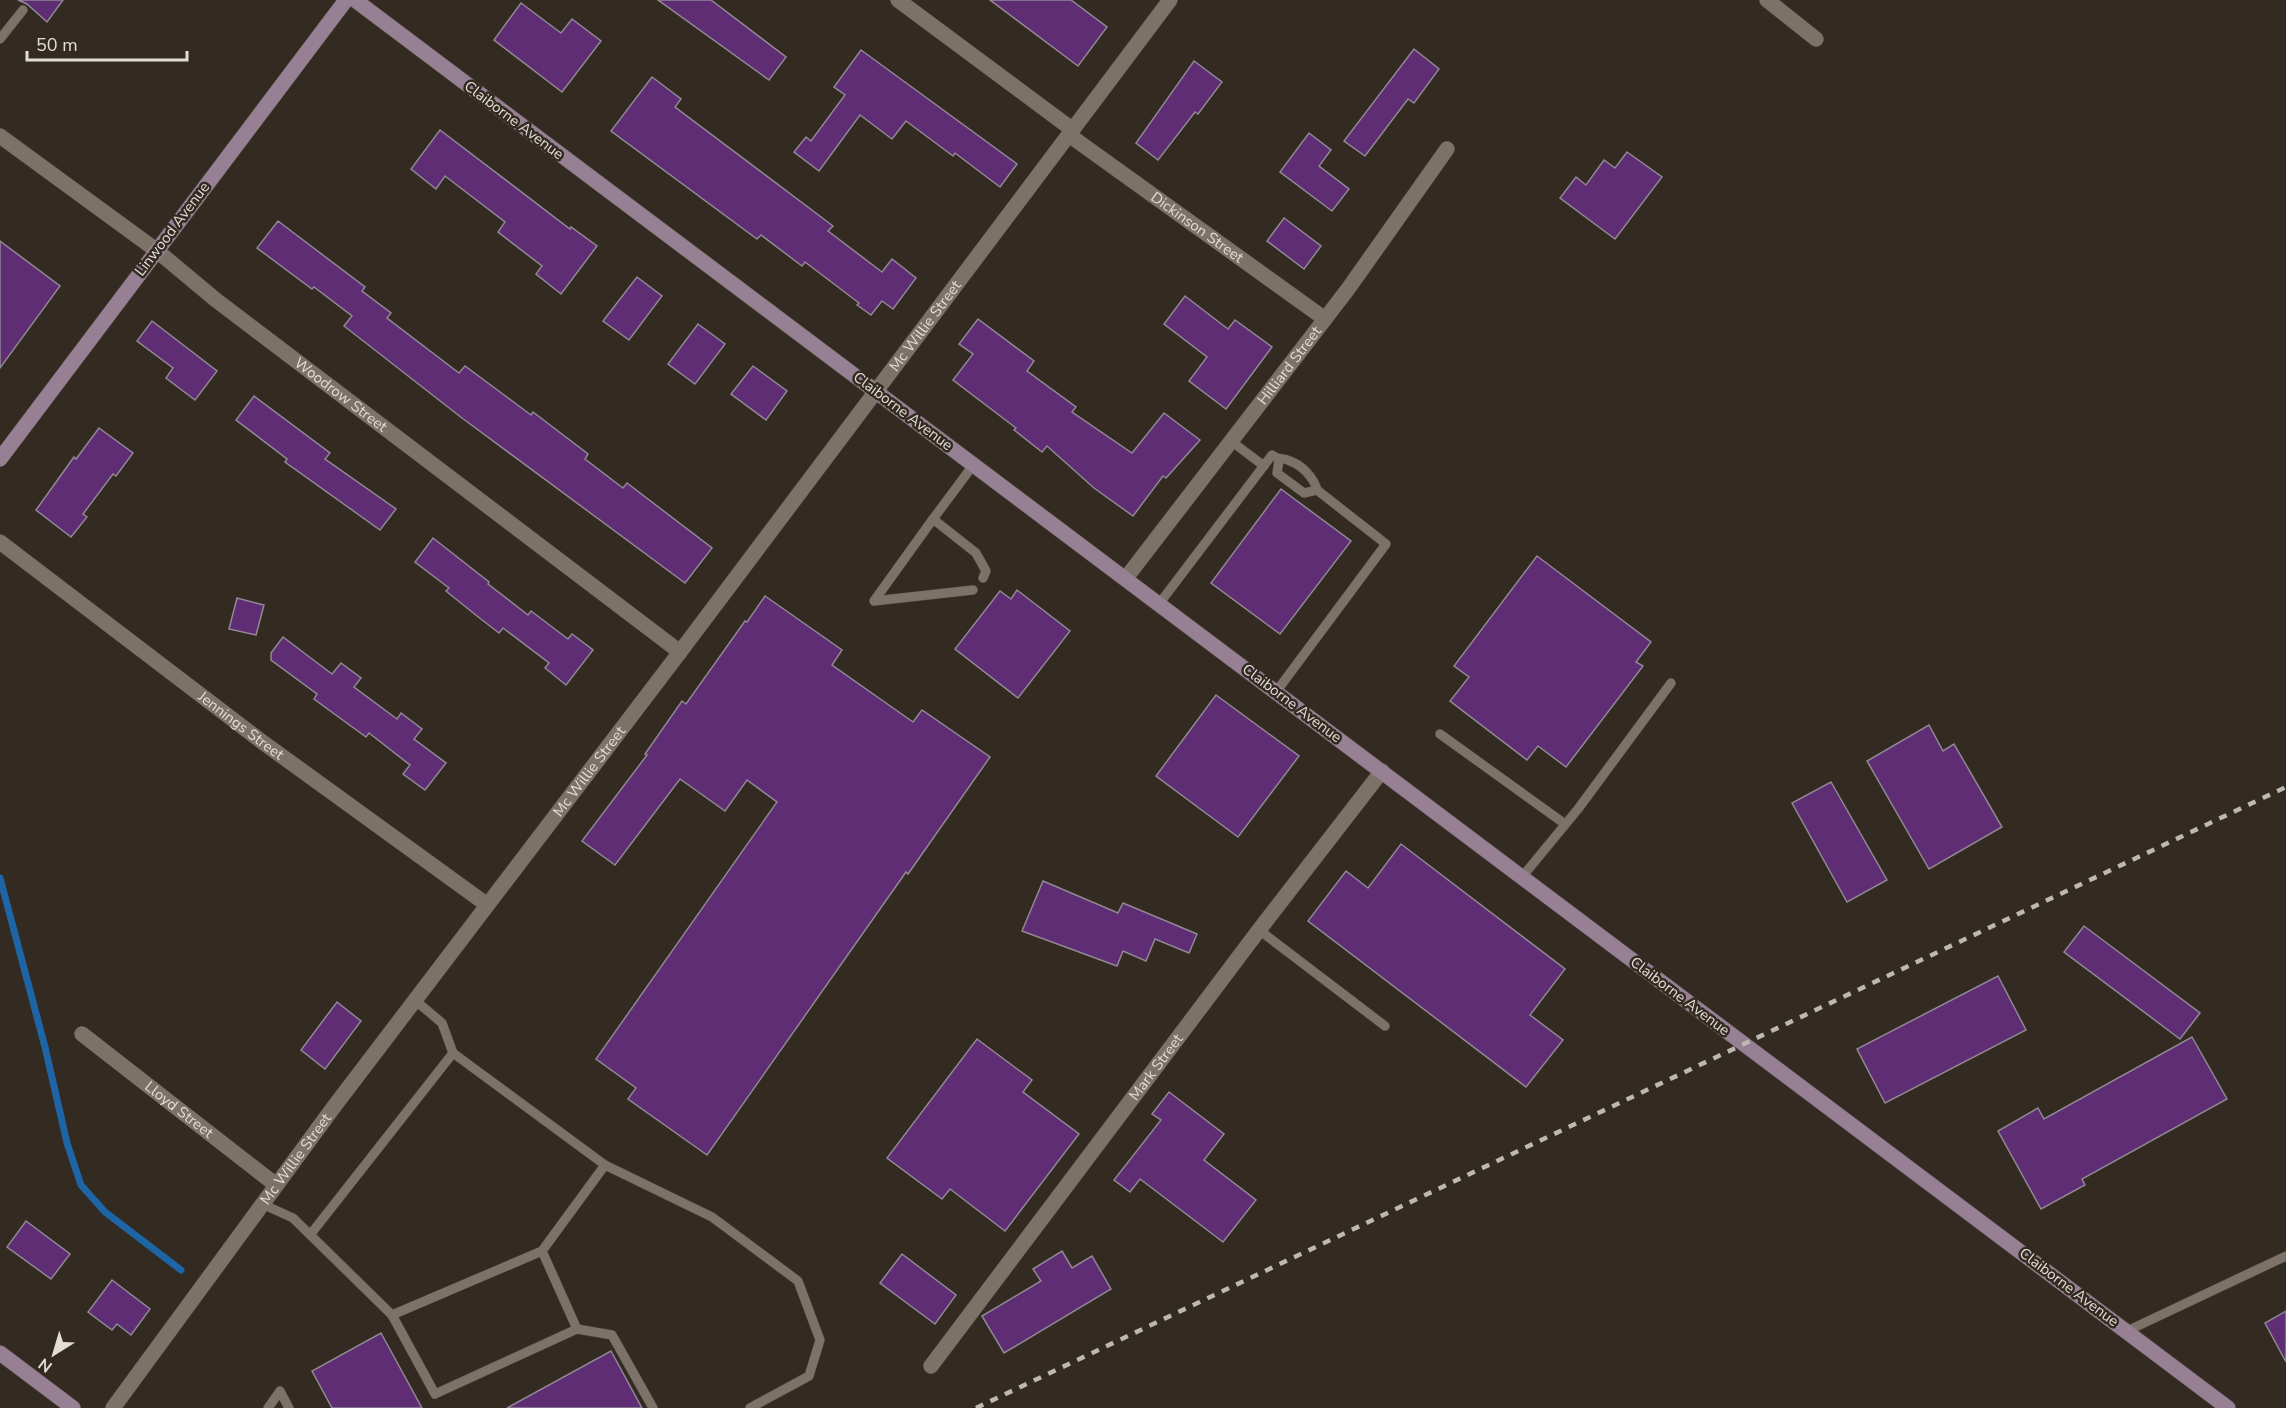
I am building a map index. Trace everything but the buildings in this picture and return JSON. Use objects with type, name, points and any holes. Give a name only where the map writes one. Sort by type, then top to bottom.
[{"type":"street","name":"Linwood Avenue","points":[[0,459],[346,0]]},
{"type":"street","name":"Claiborne Avenue","points":[[355,0],[2228,1408]]},
{"type":"street","name":"Dickinson Street","points":[[898,0],[1071,132],[1325,319]]},
{"type":"street","name":"Mc Willie Street","points":[[113,1408],[486,904],[680,652],[1170,0]]},
{"type":"street","points":[[1767,0],[1816,39]]},
{"type":"street","name":"Woodrow Street","points":[[0,136],[156,250],[225,307],[680,652]]},
{"type":"street","name":"Hilliard Street","points":[[1126,579],[1325,319],[1447,149]]},
{"type":"street","name":"Jennings Street","points":[[0,542],[261,741],[486,904]]},
{"type":"street","name":"Mark Street","points":[[931,1366],[1259,930],[1382,771]]},
{"type":"street","name":"Lloyd Street","points":[[82,1034],[276,1185]]},
{"type":"street","points":[[0,1353],[69,1407]]},
{"type":"lane","points":[[0,39],[23,10]]},
{"type":"lane","points":[[1231,441],[1264,466]]},
{"type":"lane","points":[[1160,604],[1272,455],[1279,460],[1289,460],[1314,478],[1317,489],[1386,544],[1276,692]]},
{"type":"lane","points":[[1279,460],[1277,473],[1304,492],[1317,489]]},
{"type":"lane","points":[[973,590],[874,601],[974,464]]},
{"type":"lane","points":[[933,519],[976,554],[986,571],[983,578]]},
{"type":"lane","points":[[1522,877],[1565,824],[1671,683]]},
{"type":"lane","points":[[1440,734],[1565,824]]},
{"type":"lane","points":[[1259,930],[1385,1026]]},
{"type":"lane","points":[[416,1001],[442,1023],[453,1053],[604,1165],[712,1216],[798,1281],[820,1340],[809,1376],[750,1408]]},
{"type":"lane","points":[[310,1235],[453,1053]]},
{"type":"lane","points":[[392,1315],[542,1251],[604,1165]]},
{"type":"lane","points":[[262,1204],[293,1218],[392,1315],[435,1394],[577,1329],[612,1335],[652,1408]]},
{"type":"lane","points":[[542,1251],[577,1329]]},
{"type":"lane","points":[[2127,1331],[2286,1256]]},
{"type":"lane","points":[[268,1408],[280,1391],[289,1408]]},
{"type":"waterway","points":[[0,878],[45,1047],[67,1143],[81,1185],[105,1212],[181,1270]]},
{"type":"railway","points":[[976,1408],[2286,787]]}]
